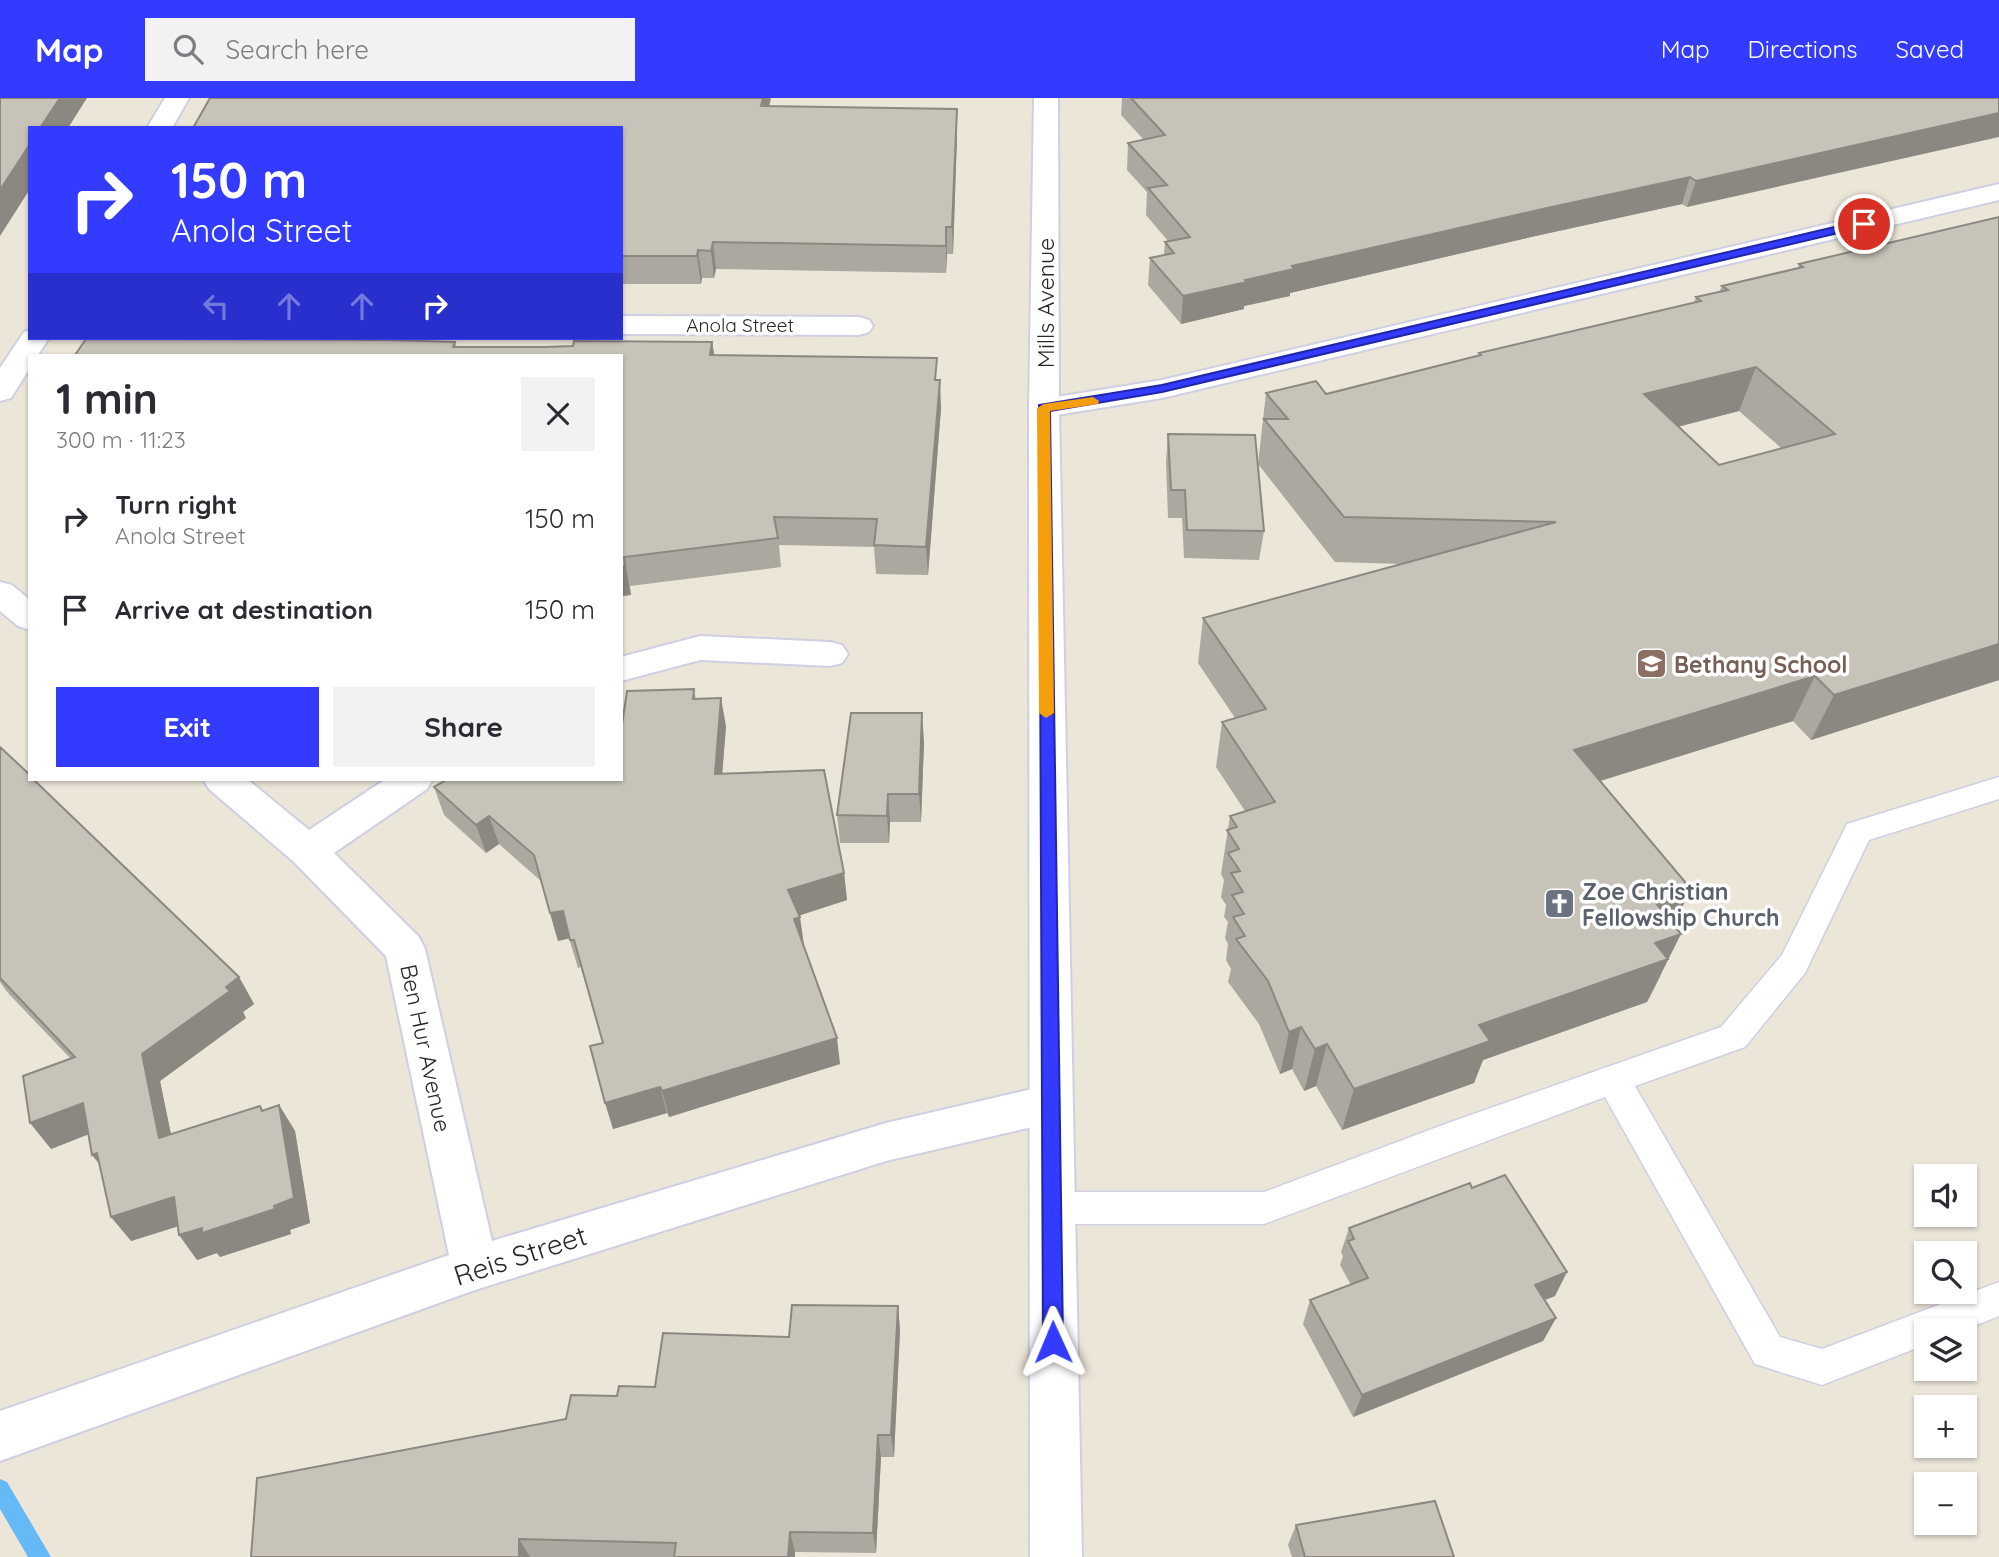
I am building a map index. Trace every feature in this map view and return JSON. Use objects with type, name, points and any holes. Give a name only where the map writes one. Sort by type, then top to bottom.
[{"type":"street","points":[[160,126],[177,98]]},
{"type":"street","name":"Mills Avenue","points":[[1046,98],[1044,408],[1049,1104],[1056,1557]]},
{"type":"street","points":[[1044,408],[1162,389],[1999,192]]},
{"type":"street","name":"Anola Street","points":[[623,325],[859,326]]},
{"type":"street","points":[[0,392],[33,340]]},
{"type":"street","points":[[0,593],[28,616]]},
{"type":"street","points":[[623,668],[700,648],[831,654]]},
{"type":"street","name":"Ben Hur Avenue","points":[[224,781],[308,851],[405,949],[475,1268]]},
{"type":"street","points":[[308,851],[411,781]]},
{"type":"street","name":"Reis Street","points":[[0,1436],[475,1268],[887,1142],[1049,1104]]},
{"type":"lane","points":[[1052,1208],[1264,1208],[1733,1037],[1794,964],[1858,832],[1999,788]]},
{"type":"lane","points":[[1613,1079],[1768,1351],[1822,1367],[1999,1299]]},
{"type":"building","points":[[0,98],[60,98],[41,126],[28,126],[28,147],[0,190]]},
{"type":"building","points":[[210,98],[763,98],[761,106],[957,109],[952,227],[946,227],[946,246],[713,242],[711,251],[698,250],[697,256],[623,256],[623,126],[194,126]]},
{"type":"building","points":[[1131,98],[1999,98],[1999,113],[1696,181],[1690,177],[1538,210],[1292,266],[1294,269],[1183,296],[1150,258],[1174,253],[1165,242],[1190,237],[1148,188],[1167,185],[1128,143],[1165,135]]},
{"type":"building","points":[[1999,217],[1999,644],[1834,695],[1815,676],[1574,750],[1691,889],[1655,902],[1681,934],[1655,943],[1668,959],[1479,1025],[1490,1041],[1354,1089],[1327,1044],[1315,1049],[1301,1027],[1289,1032],[1268,981],[1236,939],[1245,936],[1233,917],[1244,914],[1232,895],[1243,892],[1231,873],[1240,871],[1228,853],[1239,849],[1227,830],[1237,827],[1230,816],[1275,802],[1222,722],[1266,709],[1203,618],[1556,522],[1344,517],[1264,419],[1288,419],[1266,393],[1316,381],[1326,394],[1481,355],[1479,353],[1701,301],[1696,297],[1728,290],[1722,286],[1803,267],[1799,264]],"holes":[[[1756,367],[1835,434],[1719,465],[1644,394]]]},
{"type":"building","points":[[85,340],[388,340],[455,342],[453,347],[573,346],[574,341],[712,342],[710,355],[937,358],[935,380],[940,380],[926,547],[874,545],[877,519],[774,517],[778,538],[624,557],[623,566],[623,354],[76,354]]},
{"type":"building","points":[[1168,434],[1255,435],[1264,531],[1187,530],[1185,490],[1171,490]]},
{"type":"building","points":[[694,689],[693,699],[721,698],[715,774],[824,770],[844,873],[788,890],[800,917],[794,919],[837,1038],[662,1091],[660,1087],[605,1103],[590,1046],[603,1043],[574,940],[570,940],[563,911],[550,913],[534,855],[489,816],[476,825],[434,787],[444,781],[623,781],[623,718],[627,691]]},
{"type":"building","points":[[851,713],[922,713],[919,794],[888,794],[887,816],[837,815]]},
{"type":"building","points":[[0,747],[28,773],[28,781],[35,781],[239,977],[226,987],[230,991],[142,1054],[159,1138],[260,1106],[262,1111],[279,1105],[294,1198],[274,1206],[275,1209],[202,1233],[202,1228],[179,1235],[174,1197],[111,1217],[97,1153],[92,1155],[83,1103],[30,1123],[23,1076],[75,1057],[0,978]]},
{"type":"building","points":[[1505,1175],[1567,1272],[1535,1285],[1556,1318],[1362,1395],[1310,1300],[1368,1278],[1348,1241],[1354,1239],[1349,1228],[1470,1183],[1472,1188]]},
{"type":"building","points":[[792,1305],[898,1306],[891,1435],[878,1435],[873,1533],[790,1532],[788,1557],[674,1557],[676,1543],[519,1539],[519,1557],[251,1557],[257,1478],[566,1419],[571,1395],[617,1396],[619,1386],[655,1387],[663,1333],[789,1337]]},
{"type":"building","points":[[1435,1501],[1454,1557],[1305,1557],[1296,1525]]},
{"type":"waterway","points":[[0,1489],[40,1557]]},
{"type":"slow traffic","points":[[1046,713],[1044,408],[1093,401]]},
{"type":"place","name":"Bethany School","points":[[1651,664]]},
{"type":"place","name":"Zoe Christian Fellowship Church","points":[[1559,904]]},
{"type":"route","points":[[1053,1342],[1044,408],[1162,389],[1864,224]]}]
